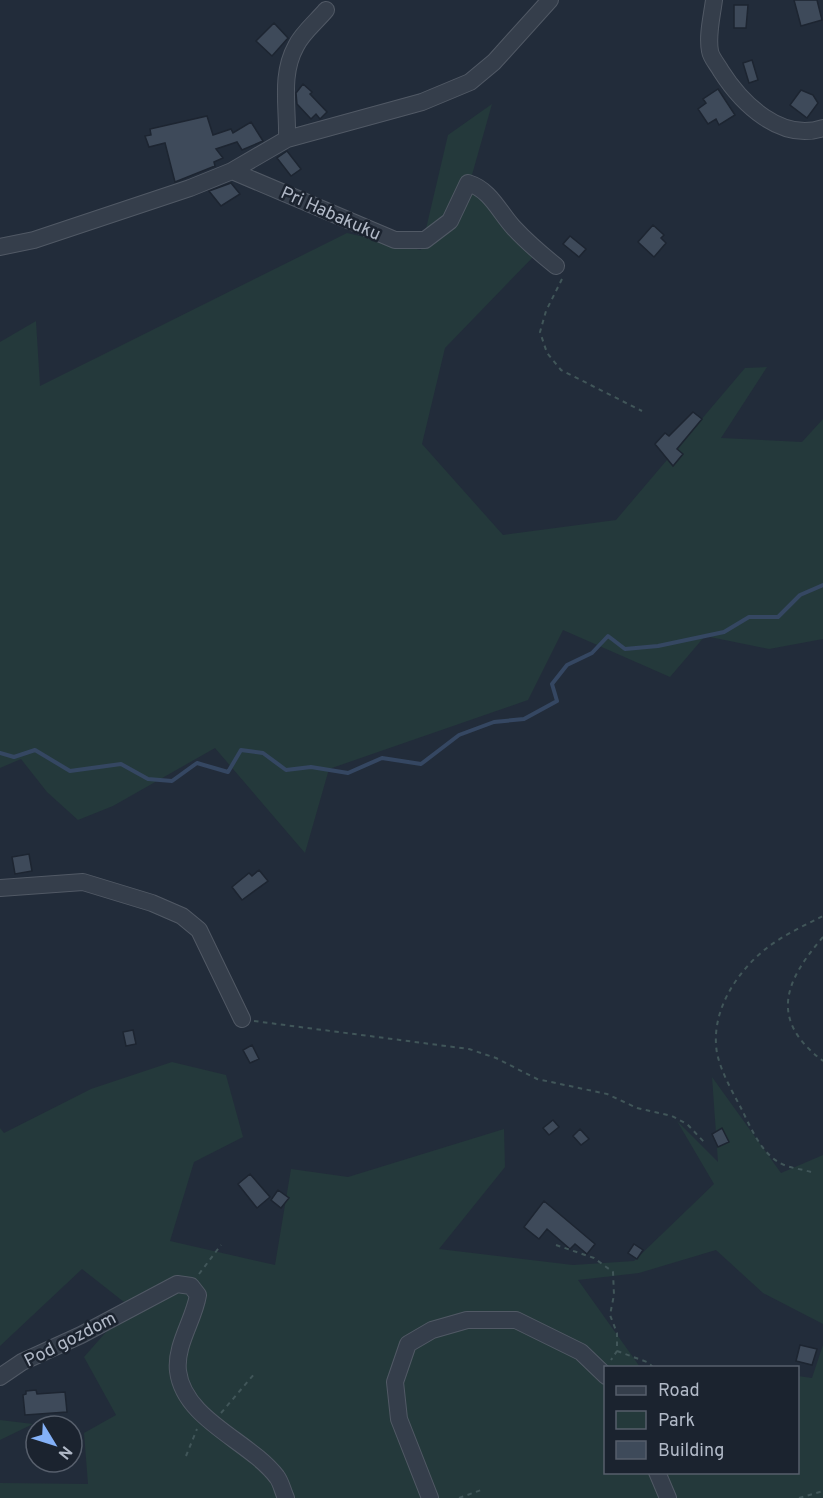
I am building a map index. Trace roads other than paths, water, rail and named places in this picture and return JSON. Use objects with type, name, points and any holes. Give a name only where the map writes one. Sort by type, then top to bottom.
[{"type":"street","points":[[0,246],[34,240],[232,171],[286,139],[422,102],[471,82],[494,62],[550,0]]},
{"type":"street","points":[[714,0],[710,52],[729,83],[750,108],[782,128],[814,131],[823,128]]},
{"type":"street","points":[[286,139],[284,98],[288,69],[296,45],[326,10]]},
{"type":"street","name":"Pri Habakuku","points":[[232,171],[395,240],[425,240],[450,221],[468,183],[478,186],[498,205],[512,225],[556,266]]},
{"type":"street","points":[[0,888],[83,882],[152,903],[182,916],[199,930],[242,1019]]},
{"type":"street","name":"Pod gozdom","points":[[0,1377],[22,1362],[81,1335],[177,1284],[191,1286],[198,1295],[195,1315],[182,1343],[178,1371],[189,1400],[277,1477],[286,1498]]},
{"type":"street","points":[[430,1498],[399,1419],[395,1382],[408,1344],[432,1330],[467,1320],[516,1320],[581,1352],[604,1371]]},
{"type":"street","points":[[657,1474],[668,1498]]},
{"type":"waterway","points":[[0,753],[14,757],[35,750],[70,771],[121,764],[148,779],[172,781],[197,763],[228,772],[241,750],[263,753],[286,770],[311,767],[348,773],[382,758],[421,764],[459,735],[494,722],[524,719],[557,701],[552,684],[567,665],[592,653],[608,636],[625,649],[658,646],[724,632],[749,617],[778,617],[800,595],[823,585]]}]
